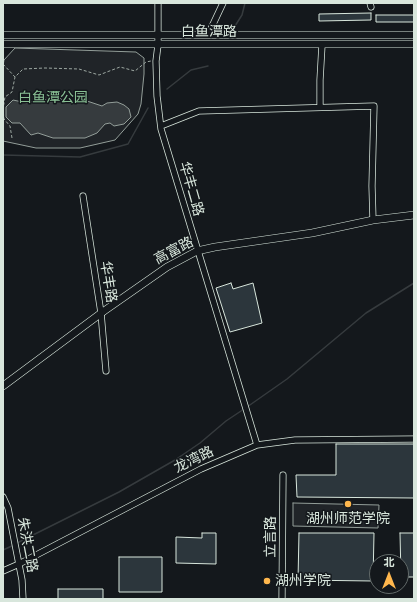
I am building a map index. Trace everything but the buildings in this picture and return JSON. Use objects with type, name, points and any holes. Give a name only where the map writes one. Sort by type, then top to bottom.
[{"type":"main road","name":"白鱼潭路","points":[[3,35],[414,35]]},
{"type":"main road","name":"白鱼潭路","points":[[3,44],[414,44]]},
{"type":"main road","name":"高富路","points":[[3,386],[101,313],[167,267],[197,251],[312,233],[373,220],[414,215]]},
{"type":"street","name":"华丰二路","points":[[158,3],[158,45],[156,61],[157,96],[161,126],[197,251],[257,445]]},
{"type":"street","points":[[208,35],[223,3]]},
{"type":"street","points":[[320,107],[322,45]]},
{"type":"street","points":[[161,126],[200,111],[374,106],[372,186],[373,220]]},
{"type":"street","name":"华丰路","points":[[83,196],[101,313],[106,371]]},
{"type":"street","name":"龙湾路","points":[[3,571],[201,469],[257,445],[295,440],[414,439]]},
{"type":"street","name":"立言路","points":[[282,599],[283,475]]},
{"type":"street","name":"朱洪二路","points":[[3,497],[8,508],[19,564],[23,599]]},
{"type":"path","points":[[12,138],[10,126],[4,119],[5,97],[12,92],[15,77],[23,69],[79,69],[99,75],[120,67],[135,71],[146,62],[156,61]]},
{"type":"path","points":[[3,64],[15,77]]},
{"type":"green space","name":"白鱼潭公园","points":[[15,48],[136,52],[144,58],[141,104],[138,114],[115,140],[80,148],[36,148],[3,141],[3,66],[4,60]]},
{"type":"green space","points":[[293,503],[379,505],[378,528],[293,526]]},
{"type":"shaded area","points":[[58,97],[71,103],[87,101],[102,106],[107,103],[117,102],[129,109],[131,117],[124,124],[114,126],[110,123],[105,124],[97,133],[85,138],[53,138],[38,133],[31,135],[20,123],[12,123],[6,117],[6,107],[13,100],[27,103],[43,98],[49,102],[53,102]]},
{"type":"waterway","points":[[235,26],[242,15],[245,3]]},
{"type":"waterway","points":[[167,89],[191,70],[208,66]]},
{"type":"waterway","points":[[3,155],[80,157],[128,144],[148,108]]},
{"type":"waterway","points":[[247,407],[287,379],[366,313],[414,283]]},
{"type":"waterway","points":[[17,543],[119,492],[175,460],[244,409]]},
{"type":"waterway","points":[[3,550],[14,545]]},
{"type":"place","name":"湖州师范学院","points":[[348,504]]},
{"type":"place","name":"湖州学院","points":[[267,581]]}]
